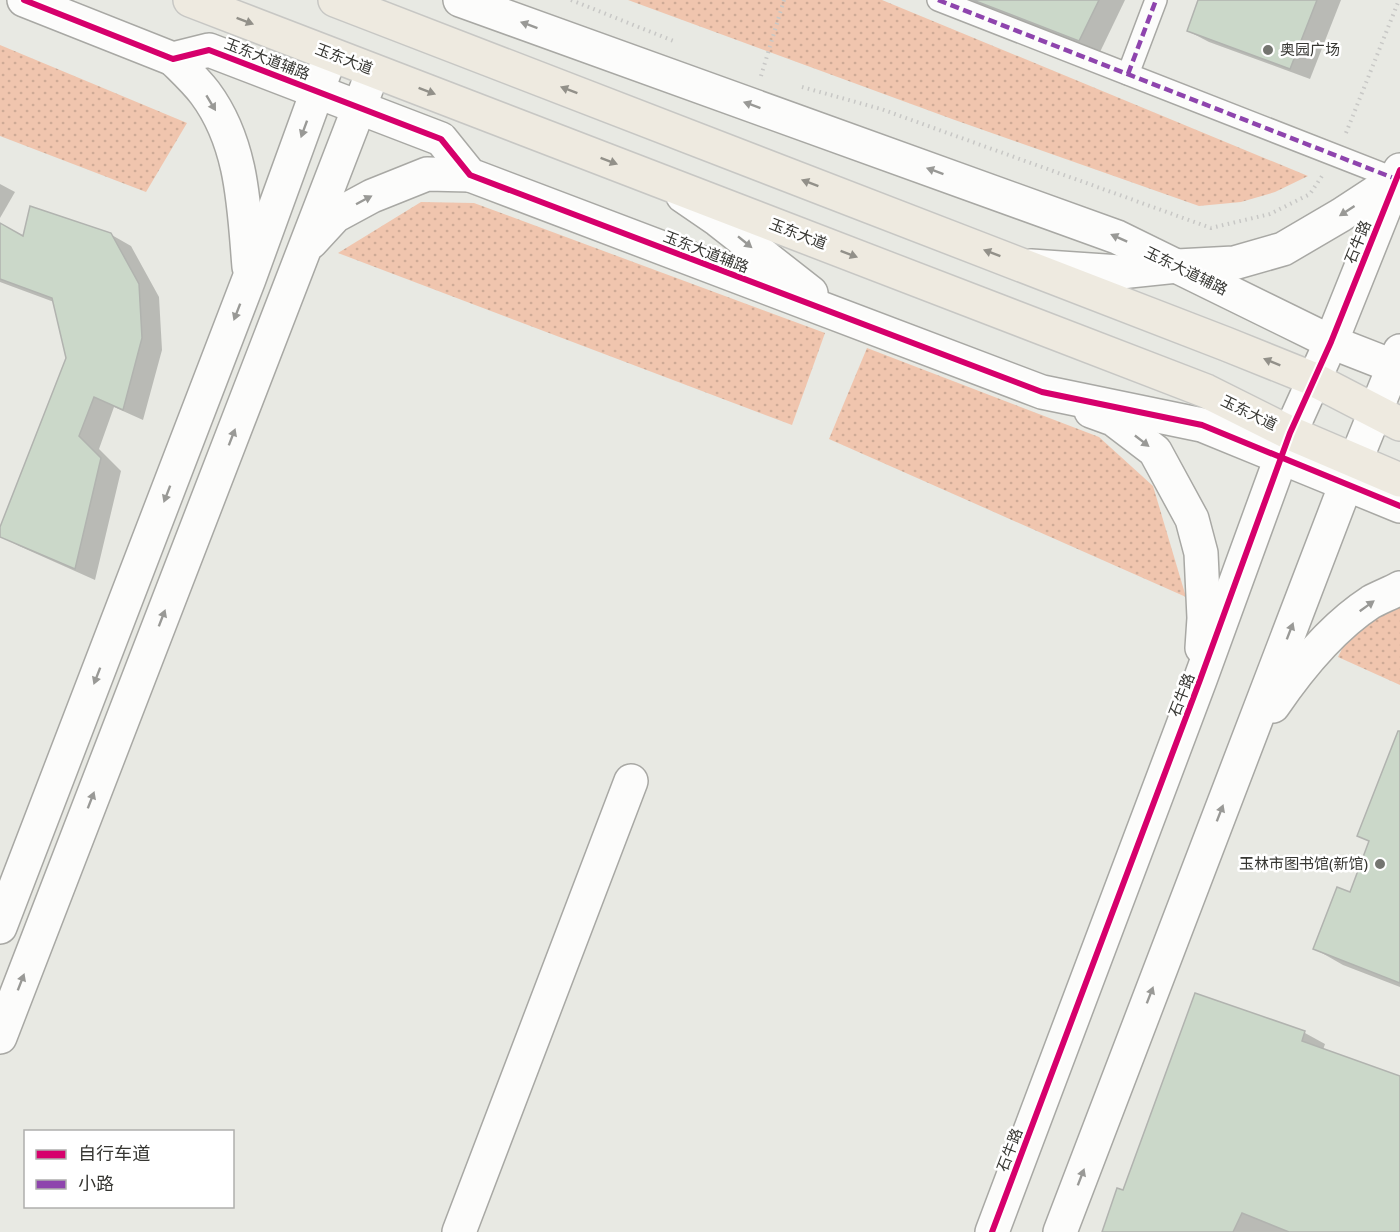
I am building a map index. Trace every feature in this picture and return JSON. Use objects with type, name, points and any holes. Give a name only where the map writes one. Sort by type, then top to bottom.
[{"type":"main road","name":"玉东大道","points":[[190,0],[1206,392],[1286,445],[1351,473],[1400,480]]},
{"type":"main road","points":[[335,0],[1022,265],[1313,380],[1388,417]]},
{"type":"main road","points":[[1004,313],[1041,322],[1059,321],[1067,317],[1070,310],[1072,300],[1065,289],[1022,265]]},
{"type":"street","points":[[24,0],[173,59],[205,93],[229,136],[243,188],[249,279]]},
{"type":"street","name":"玉东大道辅路","points":[[460,0],[757,91],[1117,237],[1331,342],[1398,362]]},
{"type":"street","points":[[938,0],[1336,156],[1398,174]]},
{"type":"street","points":[[1128,74],[1156,0]]},
{"type":"street","name":"玉东大道辅路","points":[[173,59],[209,50],[441,139],[470,175],[1042,392],[1286,445]]},
{"type":"street","points":[[0,927],[249,279],[331,54]]},
{"type":"street","points":[[0,1037],[373,70]]},
{"type":"street","points":[[304,250],[335,216],[372,196],[427,174],[470,175]]},
{"type":"street","points":[[1022,265],[1120,272],[1234,263],[1283,249],[1341,215],[1398,174]]},
{"type":"street","name":"石牛路","points":[[992,1232],[1286,445],[1331,342],[1398,174]]},
{"type":"street","points":[[664,183],[718,220],[816,297],[1042,392],[1113,419],[1155,451],[1192,519],[1201,553],[1204,618],[1200,680]]},
{"type":"street","points":[[1060,1232],[1351,473],[1388,417],[1398,362]]},
{"type":"street","points":[[1351,473],[1400,506]]},
{"type":"street","points":[[1247,745],[1290,681],[1333,632],[1371,602],[1400,588]]},
{"type":"street","points":[[459,1232],[631,781]]},
{"type":"path","points":[[571,0],[677,42]]},
{"type":"path","points":[[757,91],[784,0]]},
{"type":"path","points":[[794,85],[881,110],[1211,228],[1270,214],[1310,194],[1336,156],[1399,0]]},
{"type":"path","points":[[751,72],[757,91]]},
{"type":"shaded area","points":[[628,0],[882,0],[1308,176],[1275,192],[1241,202],[1199,206],[952,119]]},
{"type":"shaded area","points":[[0,45],[187,123],[146,192],[0,136]]},
{"type":"shaded area","points":[[421,202],[474,203],[825,333],[792,425],[338,253]]},
{"type":"shaded area","points":[[867,348],[1099,437],[1153,486],[1186,597],[829,439]]},
{"type":"shaded area","points":[[1400,604],[1400,685],[1338,657],[1346,641],[1391,607]]},
{"type":"building","points":[[973,0],[1099,0],[1079,41]]},
{"type":"building","name":"奥园广场","points":[[1198,0],[1317,0],[1290,69],[1187,31]]},
{"type":"building","points":[[30,206],[111,233],[139,284],[142,338],[123,410],[94,397],[79,436],[101,458],[75,569],[0,537],[0,527],[66,358],[52,298],[0,279],[0,223],[23,236]]},
{"type":"building","name":"玉林市图书馆(新馆)","points":[[1398,731],[1400,731],[1400,983],[1313,949],[1337,887],[1350,892],[1369,841],[1357,836]]},
{"type":"building","points":[[1195,993],[1305,1031],[1302,1041],[1400,1076],[1400,1232],[1289,1232],[1242,1213],[1233,1232],[1102,1232],[1117,1188],[1123,1190]]},
{"type":"marked path","points":[[938,0],[1396,179]]},
{"type":"marked path","points":[[1128,74],[1156,0]]},
{"type":"cycle path","points":[[24,0],[173,59],[209,50],[441,139],[470,175],[1042,392],[1202,425],[1400,506]]},
{"type":"cycle path","points":[[992,1232],[1200,680],[1290,433],[1331,342],[1400,170]]},
{"type":"place","name":"奥园广场","points":[[1268,50]]},
{"type":"place","name":"玉林市图书馆(新馆)","points":[[1380,864]]}]
